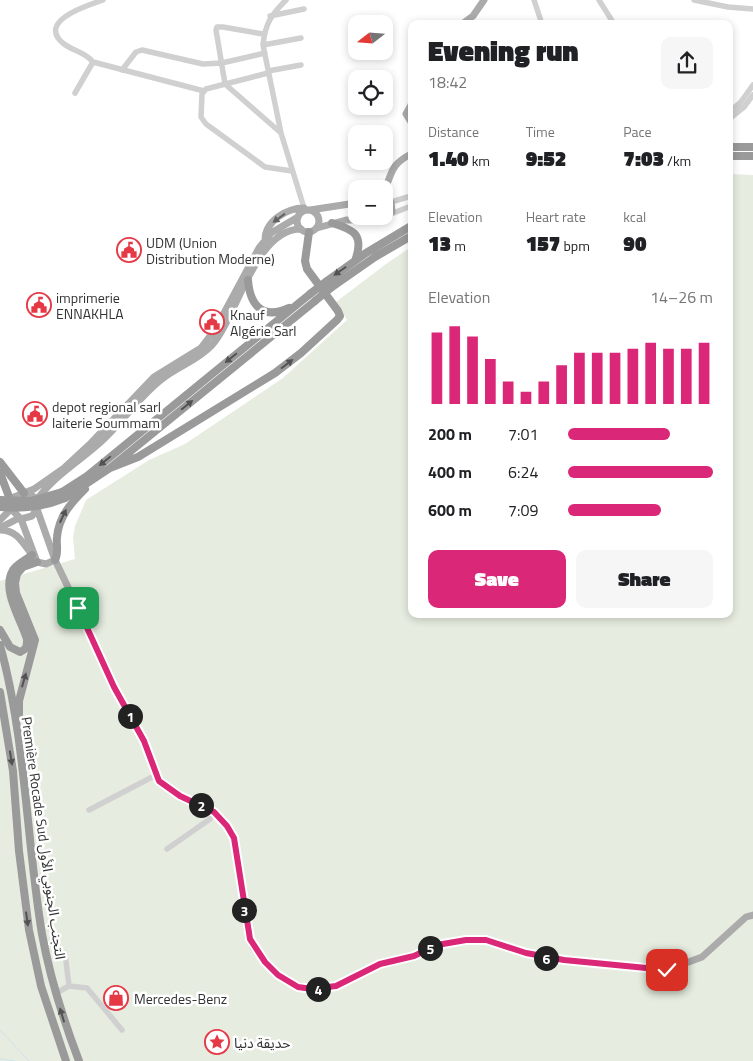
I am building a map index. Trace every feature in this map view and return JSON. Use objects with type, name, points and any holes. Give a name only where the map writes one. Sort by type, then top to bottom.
[{"type":"highway","points":[[733,147],[751,146]]},
{"type":"highway","points":[[733,156],[753,156]]},
{"type":"highway","points":[[332,223],[348,228],[357,236],[359,245],[355,261]]},
{"type":"highway","points":[[0,507],[26,508],[42,506],[91,481],[110,468],[355,261],[408,228]]},
{"type":"highway","points":[[110,468],[138,457],[275,373],[301,353],[337,320],[340,316],[338,311],[306,269],[304,230]]},
{"type":"highway","points":[[329,284],[408,238]]},
{"type":"highway","points":[[248,280],[250,296],[261,309],[278,312],[312,298]]},
{"type":"highway","points":[[0,500],[31,501],[63,494],[298,304]]},
{"type":"highway","points":[[0,462],[25,493]]},
{"type":"highway","points":[[0,473],[11,506]]},
{"type":"highway","points":[[55,560],[57,534],[62,518],[70,504],[91,481]]},
{"type":"highway","points":[[0,630],[10,647],[20,652],[24,650],[27,638],[9,590],[10,579],[14,569],[35,559]]},
{"type":"highway","points":[[20,746],[19,702],[35,640],[15,583],[17,574],[23,567],[35,559]]},
{"type":"highway","name":"Première Rocade Sud التجنب الجنوبي الأول","points":[[0,645],[8,672],[20,746],[38,904],[48,965],[79,1061]]},
{"type":"highway","name":"Première Rocade Sud التجنب الجنوبي الأول","points":[[0,692],[14,771],[19,851],[29,930],[41,986],[66,1061]]},
{"type":"main road","points":[[468,20],[486,1]]},
{"type":"main road","points":[[388,180],[395,164],[408,156]]},
{"type":"main road","points":[[265,240],[266,231],[275,220],[291,210],[306,210],[348,204]]},
{"type":"main road","points":[[0,520],[11,506],[16,495],[25,493],[68,464],[154,377],[190,356],[205,343],[216,328],[256,252],[265,240],[306,210]]},
{"type":"main road","points":[[306,210],[316,213],[319,218],[317,228]]},
{"type":"main road","points":[[298,217],[298,224],[304,230]]},
{"type":"main road","points":[[36,501],[47,488],[105,438],[157,383],[207,349],[222,330],[262,254],[271,241],[286,232],[317,228],[348,221]]},
{"type":"main road","points":[[25,493],[36,501],[37,509],[55,560],[114,687],[144,741],[156,775],[167,788],[214,812],[227,826],[234,838],[247,929],[253,947],[278,975],[298,987],[312,989],[336,986],[380,964],[414,956],[437,945],[466,940],[486,940],[526,953],[564,960],[667,970],[702,957],[746,917],[753,915]]},
{"type":"main road","points":[[11,506],[20,518],[35,559]]},
{"type":"main road","points":[[0,529],[20,518],[32,516],[37,509]]},
{"type":"main road","points":[[0,529],[18,536],[35,559],[46,564],[64,579]]},
{"type":"main road","points":[[46,564],[55,560]]},
{"type":"street","points":[[103,0],[73,10],[56,28],[56,35],[65,45],[80,51],[93,62],[204,91],[268,72],[301,65]]},
{"type":"street","points":[[286,0],[270,16],[263,34],[263,45],[281,133],[306,210]]},
{"type":"street","points":[[534,0],[540,20]]},
{"type":"street","points":[[600,0],[612,20]]},
{"type":"street","points":[[694,0],[708,1],[728,7],[752,8]]},
{"type":"street","points":[[270,16],[304,9]]},
{"type":"street","points":[[263,34],[217,27],[225,84],[281,133]]},
{"type":"street","points":[[263,45],[301,38]]},
{"type":"street","points":[[122,70],[136,52],[142,50],[203,64],[222,63],[265,54]]},
{"type":"street","points":[[75,93],[93,62]]},
{"type":"street","points":[[733,109],[740,103],[753,85]]},
{"type":"street","points":[[204,91],[200,112],[203,122],[265,167],[292,171]]},
{"type":"street","points":[[733,115],[753,95]]},
{"type":"street","points":[[393,198],[408,196]]},
{"type":"street","points":[[393,213],[408,207]]},
{"type":"street","points":[[88,810],[156,775]]},
{"type":"street","points":[[167,849],[210,820],[214,812]]},
{"type":"street","points":[[65,953],[69,986]]},
{"type":"street","points":[[56,993],[69,986],[87,988],[122,1030]]},
{"type":"shaded area","points":[[733,174],[753,175],[753,1061],[0,1061],[0,581],[75,559],[73,538],[75,526],[86,500],[149,460],[185,444],[283,378],[347,320],[336,302],[408,249],[408,618],[733,618]]},
{"type":"waterway","points":[[0,1030],[29,1061]]},
{"type":"waterway","points":[[0,1059],[16,1061]]},
{"type":"place","name":"UDM (Union Distribution Moderne)","points":[[129,250]]},
{"type":"place","name":"imprimerie ENNAKHLA","points":[[39,305]]},
{"type":"place","name":"Knauf Algérie Sarl","points":[[212,322]]},
{"type":"place","name":"depot regional sarl laiterie Soummam","points":[[35,414]]},
{"type":"place","name":"Mercedes-Benz","points":[[116,998]]},
{"type":"place","name":"حديقة دنيا","points":[[217,1042]]},
{"type":"route","points":[[78,608],[114,687],[144,741],[154,772],[159,781],[180,796],[214,812],[227,826],[234,838],[250,939],[253,947],[265,962],[287,982],[298,987],[324,989],[336,986],[372,967],[414,956],[437,945],[466,940],[486,940],[543,957],[667,970]]}]
